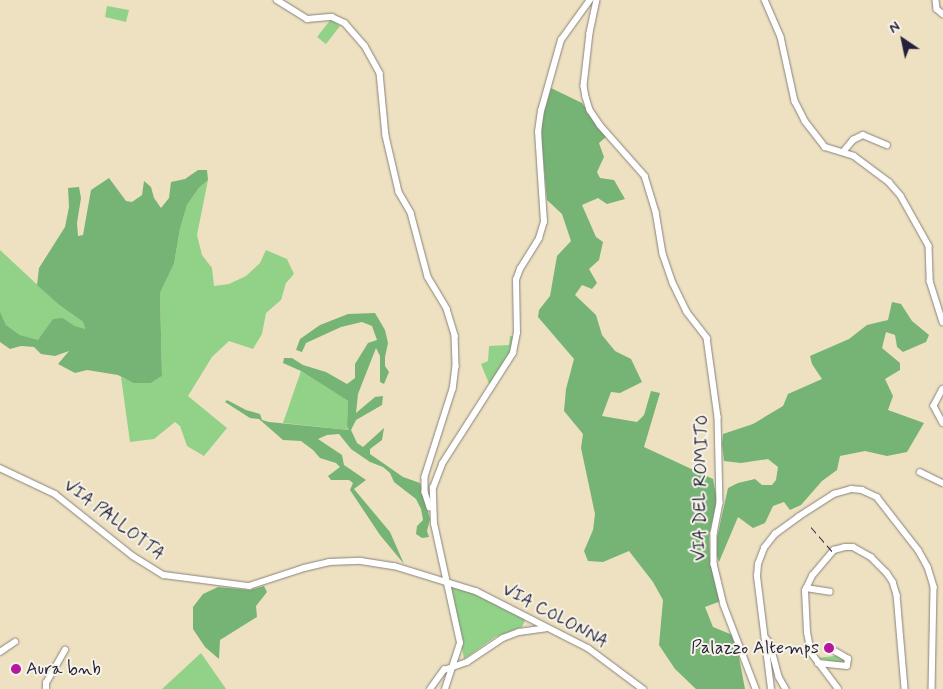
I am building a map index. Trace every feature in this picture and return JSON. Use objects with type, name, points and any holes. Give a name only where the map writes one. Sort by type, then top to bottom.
[{"type":"street","points":[[277,0],[306,19],[332,17],[345,23],[365,46],[380,73],[386,136],[398,190],[411,213],[428,277],[448,309],[455,336],[454,385],[425,479],[426,497],[432,512],[460,643],[445,689]]},
{"type":"street","points":[[432,512],[432,488],[440,467],[513,353],[517,332],[516,280],[520,269],[540,236],[544,222],[538,132],[541,111],[561,40],[590,0]]},
{"type":"street","name":"VIA DEL ROMITO","points":[[597,0],[590,33],[585,84],[587,103],[602,128],[645,176],[657,214],[663,254],[673,283],[687,312],[704,331],[708,340],[718,417],[720,502],[714,533],[714,557],[719,588],[756,689]]},
{"type":"street","points":[[765,0],[783,43],[795,100],[800,113],[825,147],[856,157],[885,178],[903,201],[930,249],[930,281],[943,322]]},
{"type":"street","points":[[936,0],[936,8],[942,13]]},
{"type":"street","points":[[843,152],[853,140],[862,136],[887,145]]},
{"type":"street","points":[[943,389],[934,406],[943,423]]},
{"type":"street","name":"VIA PALLOTTA","points":[[0,468],[58,496],[133,556],[167,576],[252,586],[312,566],[358,561],[394,566],[447,582]]},
{"type":"street","points":[[920,472],[943,483]]},
{"type":"street","points":[[771,689],[757,576],[758,564],[764,548],[775,534],[834,494],[846,490],[862,490],[876,497],[919,551],[928,567],[934,587],[932,689]]},
{"type":"street","points":[[838,689],[811,653],[807,633],[806,588],[812,576],[834,550],[853,548],[880,565],[893,582],[897,595],[905,689]]},
{"type":"street","name":"VIA COLONNA","points":[[447,582],[472,590],[588,648],[643,689]]},
{"type":"street","points":[[806,588],[830,592]]},
{"type":"street","points":[[430,689],[442,672],[467,662],[508,636],[547,628]]},
{"type":"street","points":[[766,637],[770,643],[780,679],[786,689]]},
{"type":"street","points":[[0,652],[15,642]]},
{"type":"street","points":[[46,689],[46,682],[65,650]]},
{"type":"street","points":[[818,663],[847,666],[848,659],[836,652]]},
{"type":"green space","points":[[107,6],[129,10],[126,22],[105,17]]},
{"type":"green space","points":[[331,19],[340,26],[326,44],[317,37]]},
{"type":"green space","points":[[551,88],[582,103],[606,137],[599,143],[604,157],[597,172],[600,178],[614,180],[625,199],[607,204],[598,198],[582,205],[596,237],[603,242],[599,260],[589,269],[597,283],[592,289],[582,285],[575,295],[596,315],[602,335],[615,351],[631,359],[642,382],[620,393],[611,392],[602,416],[637,422],[644,415],[651,391],[660,393],[644,447],[713,479],[717,500],[709,536],[710,561],[721,601],[705,607],[713,627],[735,636],[745,689],[696,689],[675,669],[659,645],[663,600],[653,582],[629,551],[603,562],[588,561],[584,551],[593,530],[595,514],[581,448],[583,434],[564,411],[566,389],[574,359],[538,317],[539,310],[550,296],[557,256],[571,241],[562,214],[547,200],[542,146],[542,120]]},
{"type":"green space","points":[[198,170],[207,170],[208,180],[199,188],[187,205],[180,229],[174,264],[160,293],[162,376],[151,383],[133,383],[118,375],[87,370],[75,373],[58,364],[69,351],[55,356],[41,354],[34,347],[21,346],[10,349],[0,342],[0,311],[6,325],[20,335],[38,340],[53,319],[63,318],[75,326],[85,329],[83,322],[58,304],[37,285],[39,268],[65,227],[69,207],[68,188],[79,187],[81,198],[77,223],[78,236],[83,235],[91,190],[109,178],[126,201],[132,202],[142,195],[144,181],[151,187],[154,198],[161,208],[169,198],[171,182],[185,179]]},
{"type":"green space","points":[[208,180],[197,235],[202,255],[212,268],[214,286],[229,284],[246,276],[260,263],[266,250],[287,259],[294,274],[286,283],[281,300],[266,313],[262,334],[253,349],[229,341],[212,357],[188,396],[227,428],[204,456],[187,446],[180,426],[175,422],[154,439],[130,442],[121,377],[133,383],[151,383],[162,376],[160,293],[174,264],[180,229],[187,205],[199,188]]},
{"type":"green space","points":[[0,250],[58,304],[83,322],[85,330],[63,318],[38,341],[20,335],[6,325],[0,311]]},
{"type":"green space","points":[[892,302],[901,304],[912,321],[929,335],[926,342],[903,352],[897,347],[895,335],[886,332],[882,348],[900,363],[900,370],[885,379],[893,396],[888,410],[924,423],[907,452],[887,456],[865,451],[840,456],[837,470],[822,481],[801,505],[790,510],[784,502],[773,506],[765,523],[753,528],[738,517],[719,562],[716,554],[717,538],[728,488],[738,483],[755,479],[762,485],[772,485],[776,480],[778,467],[768,459],[741,463],[724,461],[723,434],[753,424],[783,406],[788,394],[822,379],[812,364],[810,356],[849,339],[867,325],[888,320]]},
{"type":"green space","points":[[375,313],[385,330],[388,343],[385,366],[389,372],[384,384],[380,382],[380,356],[376,348],[358,394],[356,413],[375,397],[383,396],[382,405],[356,420],[351,430],[357,443],[363,447],[384,428],[382,440],[370,449],[370,454],[403,477],[420,483],[430,519],[427,531],[429,537],[422,538],[416,534],[417,526],[423,520],[421,509],[416,499],[394,482],[390,473],[351,449],[339,434],[327,435],[318,439],[342,455],[344,465],[366,480],[354,489],[390,532],[404,564],[380,535],[350,490],[353,483],[349,480],[331,480],[328,476],[340,467],[336,463],[320,458],[301,441],[283,440],[259,419],[250,418],[225,402],[227,400],[246,410],[260,414],[262,420],[269,422],[349,430],[347,426],[348,401],[301,371],[283,363],[284,358],[292,358],[303,365],[326,372],[347,384],[355,378],[355,364],[368,343],[377,340],[372,326],[362,322],[341,327],[306,343],[302,352],[296,350],[300,339],[320,325],[348,314]]},
{"type":"green space","points":[[510,336],[514,336],[512,349],[490,386],[481,364],[488,361],[489,346],[509,345]]},
{"type":"green space","points":[[301,371],[348,401],[347,426],[349,430],[283,423]]},
{"type":"green space","points":[[264,586],[267,592],[256,606],[257,617],[220,640],[219,659],[205,647],[193,629],[193,607],[203,594],[218,587],[250,590]]},
{"type":"green space","points":[[453,586],[479,595],[526,618],[522,627],[495,637],[464,659],[451,587]]},
{"type":"green space","points":[[201,653],[226,689],[162,689]]},
{"type":"green space","points":[[841,656],[848,661],[843,664],[817,658]]},
{"type":"railway","points":[[811,527],[832,551]]},
{"type":"place","name":"Palazzo Altemps","points":[[829,648]]},
{"type":"place","name":"Aura bnb","points":[[16,669]]}]
